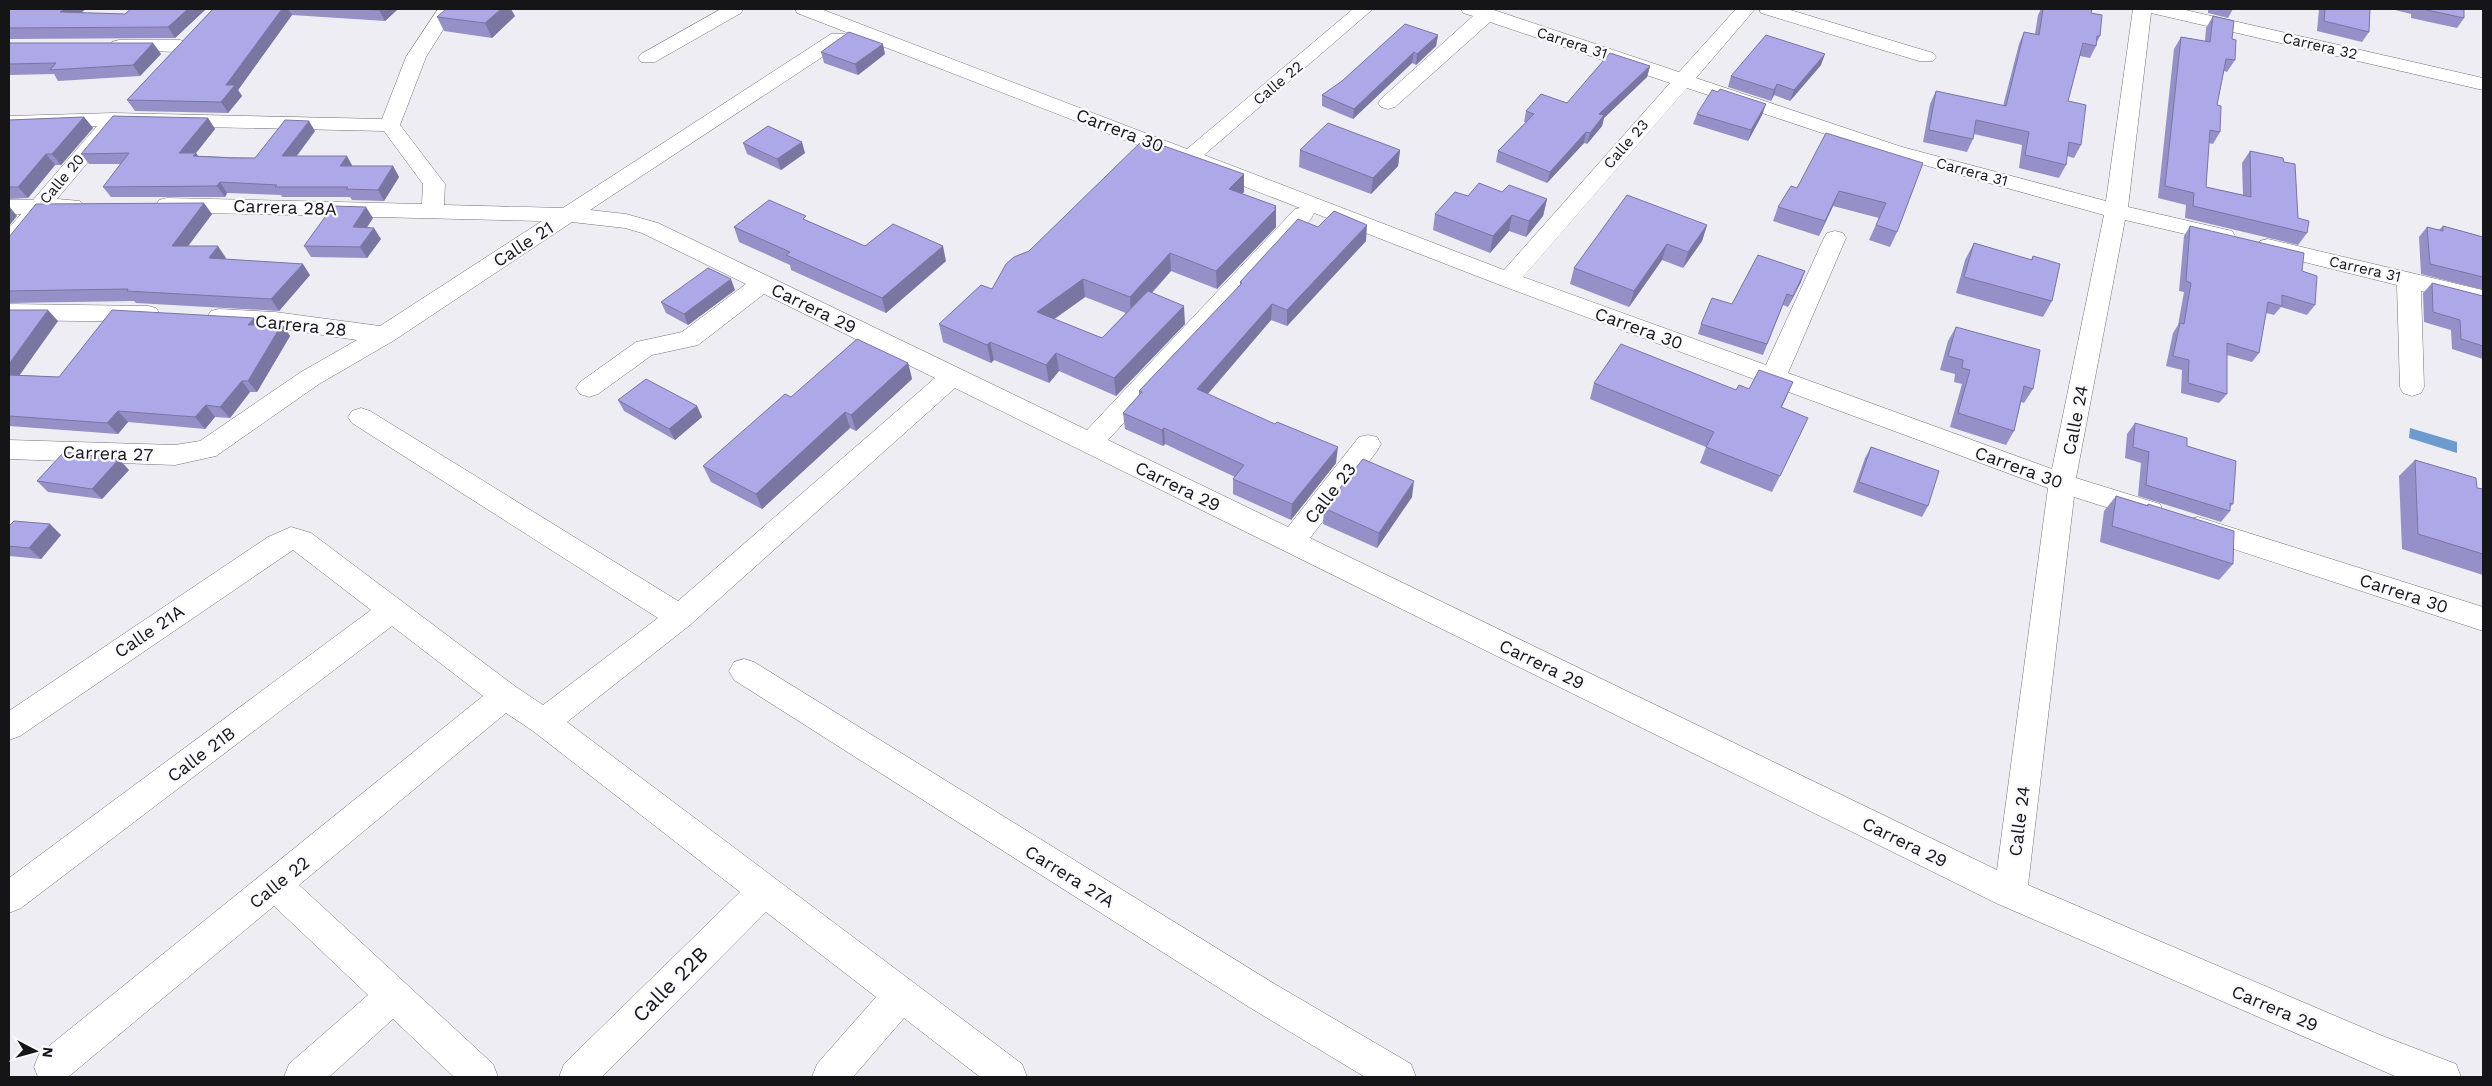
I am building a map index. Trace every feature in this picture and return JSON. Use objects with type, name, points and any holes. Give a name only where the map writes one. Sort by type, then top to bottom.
[{"type":"street","points":[[390,125],[416,57],[447,9]]},
{"type":"street","points":[[648,58],[734,9]]},
{"type":"street","name":"Carrera 30","points":[[804,9],[1191,156],[1508,280],[2062,483],[2483,618]]},
{"type":"street","name":"Calle 22","points":[[1191,156],[1364,9]]},
{"type":"street","name":"Calle 23","points":[[1508,280],[1746,9]]},
{"type":"street","points":[[1768,9],[1926,57]]},
{"type":"street","name":"Calle 24","points":[[2010,893],[2062,483],[2116,211],[2142,9]]},
{"type":"street","name":"Carrera 32","points":[[2157,9],[2483,84]]},
{"type":"street","points":[[1388,103],[1479,12]]},
{"type":"street","name":"Carrera 31","points":[[1479,12],[1895,151],[2116,211],[2483,298]]},
{"type":"street","name":"Calle 21","points":[[207,449],[310,378],[384,334],[569,215],[838,38]]},
{"type":"street","points":[[104,46],[187,40],[160,68]]},
{"type":"street","name":"Calle 20","points":[[9,242],[133,97]]},
{"type":"street","points":[[9,122],[113,119],[390,125]]},
{"type":"street","points":[[390,125],[434,184],[433,212]]},
{"type":"street","points":[[1090,444],[1312,204]]},
{"type":"street","points":[[9,207],[98,206]]},
{"type":"street","name":"Carrera 28A","points":[[146,206],[569,215],[626,220],[650,228]]},
{"type":"street","name":"Carrera 29","points":[[650,228],[2010,893],[2376,1051],[2443,1077]]},
{"type":"street","points":[[1773,378],[1835,238]]},
{"type":"street","points":[[2409,279],[2412,387]]},
{"type":"street","points":[[588,388],[645,348],[689,340],[763,283]]},
{"type":"street","points":[[9,312],[106,311],[166,314]]},
{"type":"street","name":"Carrera 28","points":[[196,316],[275,320],[384,334]]},
{"type":"street","points":[[544,722],[680,617],[952,377]]},
{"type":"street","points":[[361,418],[680,617]]},
{"type":"street","name":"Calle 23","points":[[1292,542],[1368,444]]},
{"type":"street","name":"Carrera 27","points":[[9,450],[175,455],[207,449]]},
{"type":"street","name":"Calle 21A","points":[[9,727],[291,538],[301,540],[392,610]]},
{"type":"street","points":[[392,610],[506,696],[544,722],[1009,1077]]},
{"type":"street","name":"Calle 21B","points":[[9,897],[392,610]]},
{"type":"street","name":"Carrera 27A","points":[[744,671],[1253,990],[1398,1077]]},
{"type":"street","name":"Calle 22","points":[[52,1067],[506,696]]},
{"type":"street","points":[[275,885],[480,1077]]},
{"type":"street","name":"Calle 22B","points":[[577,1077],[764,891]]},
{"type":"street","points":[[830,1077],[900,995]]},
{"type":"street","points":[[302,1077],[393,996]]},
{"type":"water","points":[[2410,428],[2457,442],[2457,453],[2409,438]]},
{"type":"building","points":[[9,9],[64,9],[60,12],[125,14],[131,9],[188,9],[168,27],[9,28]]},
{"type":"building","points":[[213,9],[282,9],[226,85],[235,85],[221,102],[127,100]]},
{"type":"building","points":[[446,9],[501,9],[485,23],[437,17]]},
{"type":"building","points":[[2043,9],[2092,9],[2091,13],[2102,15],[2100,36],[2097,36],[2096,46],[2083,43],[2068,101],[2086,105],[2081,145],[2069,142],[2066,165],[2025,155],[2029,132],[1976,120],[1973,139],[1929,130],[1936,91],[2006,106],[2024,32],[2039,35]]},
{"type":"building","points":[[2325,9],[2370,9],[2369,32],[2324,21]]},
{"type":"building","points":[[2422,9],[2464,9],[2464,18]]},
{"type":"building","points":[[2213,16],[2234,21],[2232,39],[2236,40],[2235,60],[2226,59],[2217,105],[2221,106],[2220,132],[2210,130],[2206,187],[2251,197],[2250,151],[2283,158],[2284,162],[2295,164],[2298,218],[2309,221],[2307,233],[2193,206],[2194,193],[2165,186],[2181,37],[2210,42]]},
{"type":"building","points":[[1405,24],[1438,35],[1417,54],[1414,52],[1354,109],[1322,95],[1342,81]]},
{"type":"building","points":[[849,32],[883,44],[855,64],[821,52]]},
{"type":"building","points":[[1766,35],[1825,54],[1794,90],[1777,84],[1774,90],[1731,76]]},
{"type":"building","points":[[9,43],[153,43],[133,65],[50,70],[56,63],[9,64]]},
{"type":"building","points":[[1610,53],[1650,66],[1599,114],[1604,115],[1590,133],[1586,132],[1550,172],[1498,151],[1534,114],[1526,111],[1541,94],[1567,103]]},
{"type":"building","points":[[1720,89],[1766,104],[1751,130],[1697,114],[1712,90],[1718,92]]},
{"type":"building","points":[[113,116],[208,118],[179,153],[196,153],[193,156],[234,158],[255,158],[285,120],[309,121],[282,156],[347,156],[340,166],[393,166],[378,190],[346,189],[348,187],[275,187],[277,185],[220,182],[217,186],[103,187],[129,153],[81,154]]},
{"type":"building","points":[[84,117],[52,154],[46,154],[18,187],[9,187],[9,120]]},
{"type":"building","points":[[1328,123],[1400,150],[1373,178],[1300,150]]},
{"type":"building","points":[[768,126],[802,142],[777,159],[743,143]]},
{"type":"building","points":[[1826,133],[1923,163],[1897,232],[1876,225],[1886,203],[1839,191],[1825,221],[1778,207],[1791,186],[1797,188]]},
{"type":"building","points":[[1144,139],[1244,174],[1229,189],[1276,206],[1274,208],[1276,209],[1216,271],[1170,253],[1130,297],[1083,279],[1037,312],[1102,338],[1148,291],[1184,306],[1114,378],[1056,353],[1046,365],[990,342],[987,345],[939,324],[981,285],[992,289],[1006,264],[1014,257],[1029,251]]},
{"type":"building","points":[[1479,183],[1502,192],[1509,185],[1547,199],[1529,221],[1512,215],[1493,236],[1435,214],[1455,192],[1468,196]]},
{"type":"building","points":[[1627,195],[1707,225],[1688,252],[1667,244],[1634,291],[1574,268]]},
{"type":"building","points":[[769,200],[806,216],[803,219],[865,246],[893,224],[943,246],[882,298],[786,255],[790,252],[734,227]]},
{"type":"building","points":[[204,203],[172,246],[218,246],[209,258],[303,264],[271,299],[127,291],[128,289],[9,291],[9,237],[36,204]]},
{"type":"building","points":[[333,206],[366,207],[353,227],[374,228],[360,247],[304,246]]},
{"type":"building","points":[[1334,211],[1367,225],[1287,310],[1272,304],[1197,389],[1275,424],[1277,422],[1338,447],[1292,504],[1233,479],[1244,465],[1164,428],[1162,430],[1123,413],[1142,392],[1139,391],[1242,283],[1240,282],[1298,219],[1318,227]]},
{"type":"building","points":[[2190,226],[2304,253],[2302,271],[2317,276],[2315,305],[2282,295],[2282,306],[2268,302],[2259,353],[2227,343],[2227,394],[2188,383],[2189,360],[2173,356],[2180,323],[2184,324],[2191,283],[2186,281]]},
{"type":"building","points":[[2443,226],[2483,237],[2483,277],[2430,264],[2427,227],[2443,231]]},
{"type":"building","points":[[1974,243],[2032,260],[2033,256],[2060,264],[2052,301],[1964,277]]},
{"type":"building","points":[[1758,255],[1805,271],[1793,296],[1787,294],[1767,344],[1701,324],[1712,298],[1732,304]]},
{"type":"building","points":[[708,268],[731,279],[684,314],[661,302]]},
{"type":"building","points":[[2432,283],[2483,296],[2483,346],[2461,339],[2460,320],[2433,312]]},
{"type":"building","points":[[9,310],[48,310],[9,364]]},
{"type":"building","points":[[112,310],[254,318],[248,325],[282,324],[248,381],[242,381],[220,407],[206,405],[195,417],[118,411],[107,423],[9,416],[9,375],[59,377]]},
{"type":"building","points":[[1956,327],[2040,350],[2033,389],[2024,386],[2014,431],[1958,413],[1970,370],[1962,368],[1963,360],[1948,356]]},
{"type":"building","points":[[857,339],[908,363],[851,415],[845,412],[756,494],[703,466],[785,394],[791,397]]},
{"type":"building","points":[[1621,344],[1736,390],[1739,385],[1749,389],[1759,370],[1793,382],[1781,407],[1808,418],[1780,476],[1706,447],[1714,432],[1594,383]]},
{"type":"building","points":[[646,379],[697,406],[669,429],[618,400]]},
{"type":"building","points":[[2135,423],[2187,438],[2187,446],[2236,461],[2233,504],[2230,503],[2230,511],[2146,485],[2149,452],[2133,447]]},
{"type":"building","points":[[1871,447],[1939,471],[1928,506],[1859,482]]},
{"type":"building","points":[[64,452],[119,459],[92,489],[37,481]]},
{"type":"building","points":[[1363,459],[1414,481],[1379,533],[1324,508]]},
{"type":"building","points":[[2415,460],[2476,478],[2477,488],[2483,489],[2483,554],[2418,534]]},
{"type":"building","points":[[2116,496],[2234,531],[2233,564],[2112,526]]},
{"type":"building","points":[[14,521],[50,524],[29,548],[9,546],[9,526]]}]
